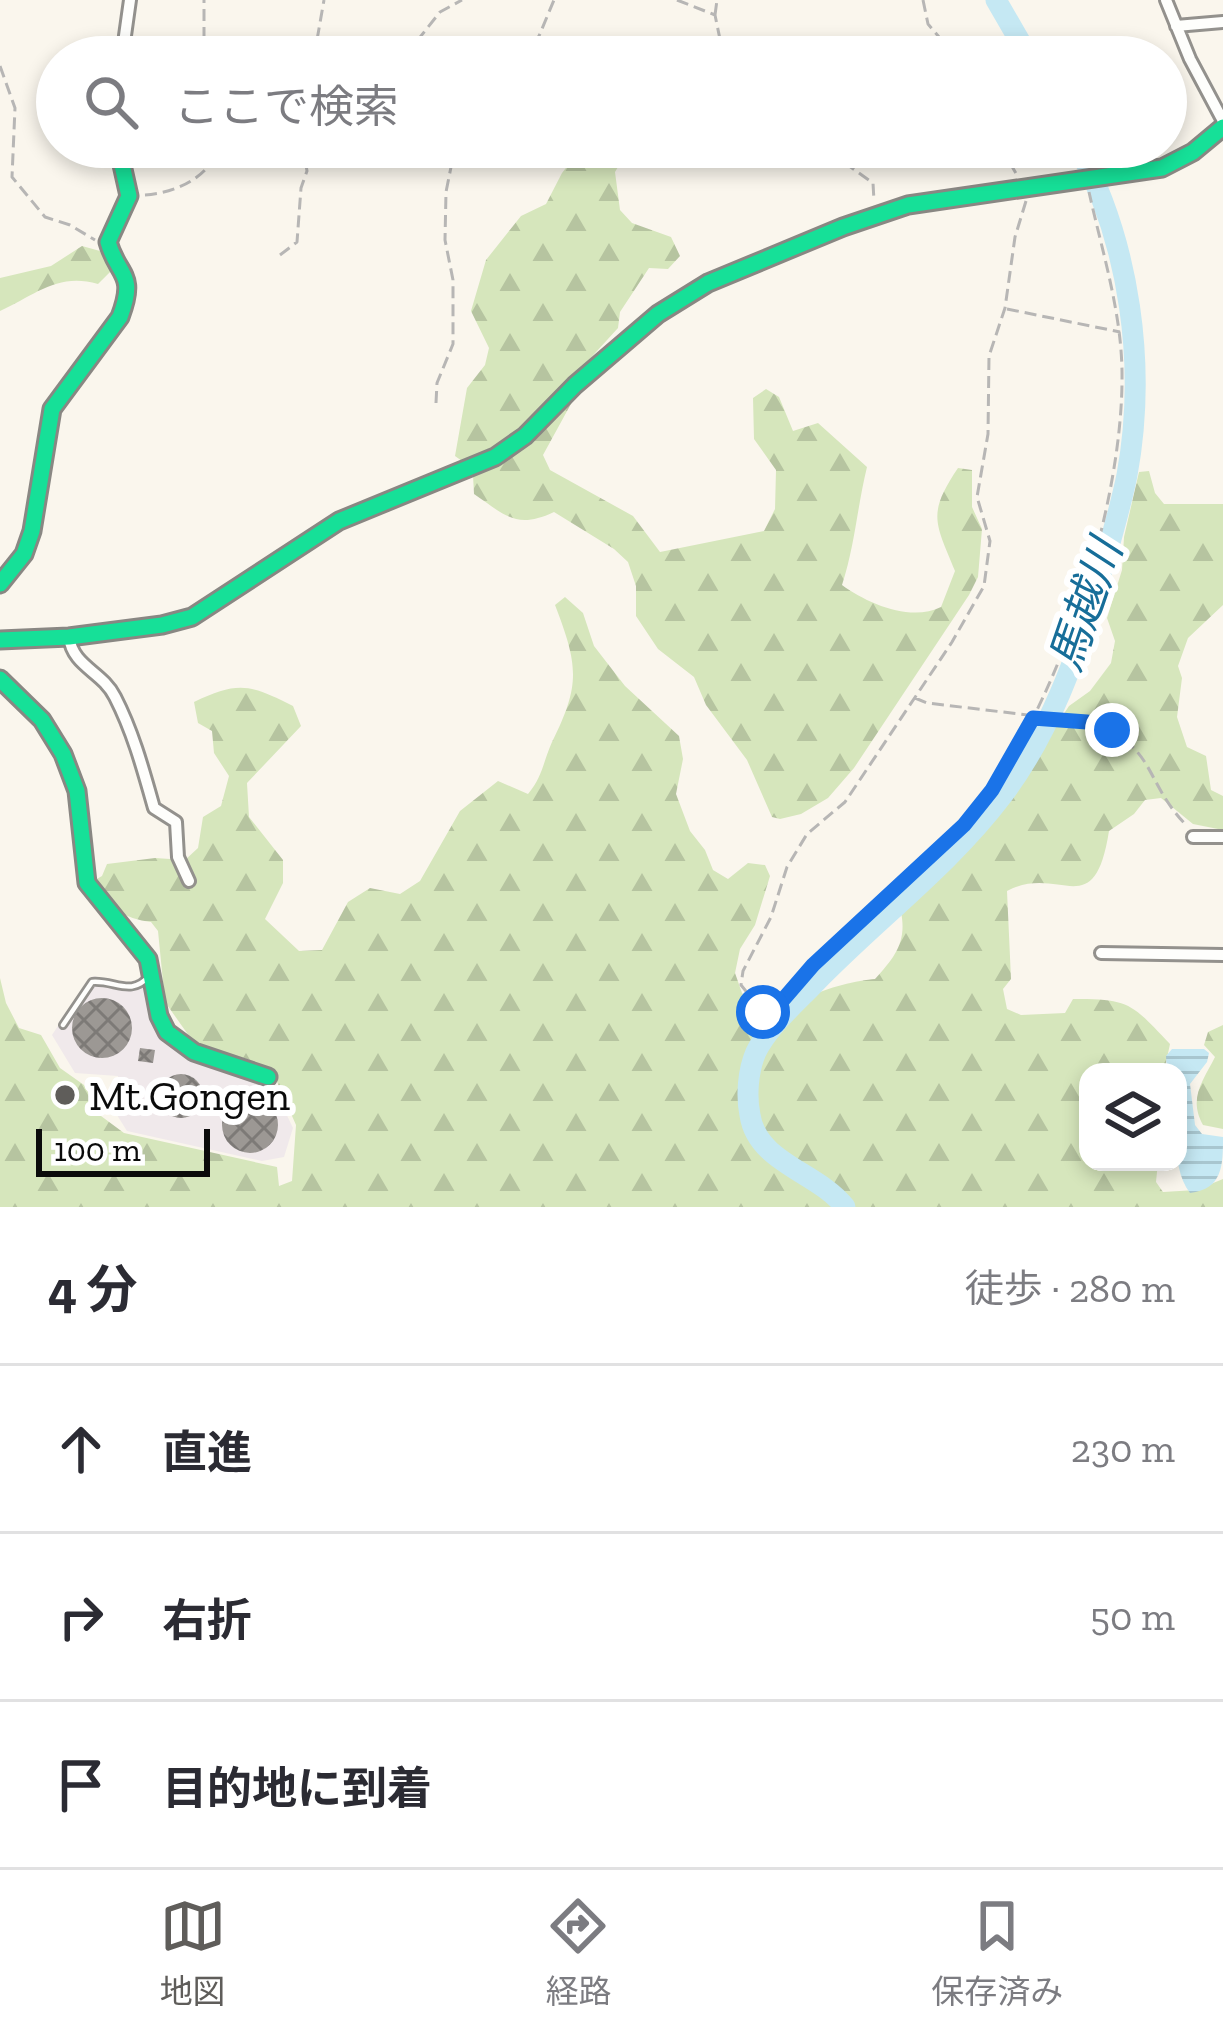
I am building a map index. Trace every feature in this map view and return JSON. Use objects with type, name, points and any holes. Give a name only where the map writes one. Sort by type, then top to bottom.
[{"type":"street","points":[[125,36],[130,0]]},
{"type":"street","points":[[1166,0],[1180,36]]},
{"type":"street","points":[[1175,26],[1223,22]]},
{"type":"street","points":[[1187,50],[1223,124],[1187,155]]},
{"type":"street","points":[[0,584],[24,554],[32,531],[52,409],[126,303],[126,271],[108,241],[129,196],[123,168]]},
{"type":"street","points":[[0,640],[162,626],[192,616],[339,521],[495,457],[684,295],[875,215],[908,205],[1162,168]]},
{"type":"street","points":[[69,637],[74,658],[114,695],[136,743],[154,808],[176,822],[178,856],[189,880]]},
{"type":"street","points":[[0,679],[32,708],[68,763],[79,797],[81,858],[88,886],[153,969],[157,1015],[176,1043],[248,1064],[268,1076]]},
{"type":"street","points":[[1193,837],[1223,837]]},
{"type":"street","points":[[1101,953],[1223,956]]},
{"type":"lane","points":[[63,1025],[92,982],[136,988],[153,969]]},
{"type":"path","points":[[204,36],[205,0]]},
{"type":"path","points":[[317,36],[323,0]]},
{"type":"path","points":[[420,36],[440,12],[462,0]]},
{"type":"path","points":[[539,36],[554,0]]},
{"type":"path","points":[[677,0],[715,15]]},
{"type":"path","points":[[717,0],[719,36]]},
{"type":"path","points":[[923,0],[928,24],[938,36]]},
{"type":"path","points":[[0,66],[15,108],[10,164],[19,188],[45,218],[70,225],[96,241],[108,241]]},
{"type":"path","points":[[129,196],[173,191],[207,168]]},
{"type":"path","points":[[280,255],[297,242],[306,168]]},
{"type":"path","points":[[436,403],[437,383],[453,344],[453,280],[445,240],[451,168]]},
{"type":"path","points":[[852,168],[873,183],[875,215]]},
{"type":"path","points":[[1014,168],[1026,189],[1005,308],[988,356],[988,434],[976,497],[988,529],[988,566],[975,605],[915,698],[845,802],[812,826],[787,867],[771,917],[742,971],[741,985],[763,1012],[775,1009],[813,965],[964,825],[992,790],[1035,718],[1080,603],[1110,489],[1121,409],[1120,332],[1094,181]]},
{"type":"path","points":[[1005,308],[1120,332]]},
{"type":"path","points":[[915,698],[927,704],[1087,722],[1128,740],[1142,754],[1166,803],[1193,837]]},
{"type":"shaded area","points":[[146,969],[163,1037],[270,1080],[293,1128],[284,1157],[262,1161],[127,1131],[117,1115],[118,1076],[75,1073],[52,1035],[88,980],[94,976],[134,985]]},
{"type":"green space","points":[[566,168],[617,168],[620,210],[632,223],[671,237],[680,256],[668,269],[649,268],[620,312],[618,328],[565,386],[572,402],[543,455],[550,470],[633,516],[660,552],[764,531],[775,509],[776,470],[754,439],[753,398],[766,389],[779,397],[793,431],[818,423],[867,467],[842,585],[864,599],[903,612],[941,607],[955,571],[939,529],[938,508],[958,468],[972,470],[972,507],[982,529],[978,577],[854,768],[828,798],[801,814],[772,817],[747,760],[706,705],[694,677],[658,649],[636,616],[636,586],[628,562],[554,512],[530,520],[503,514],[474,494],[472,457],[462,461],[455,456],[467,388],[485,365],[489,348],[471,311],[486,260],[521,216],[546,204]]},
{"type":"green space","points":[[82,246],[100,251],[111,271],[98,284],[59,283],[0,311],[0,278],[51,266]]},
{"type":"green space","points":[[1149,471],[1155,493],[1164,504],[1223,504],[1223,605],[1188,638],[1178,666],[1182,678],[1177,717],[1187,747],[1206,756],[1211,790],[1223,796],[1223,830],[1193,824],[1161,798],[1145,800],[1109,831],[1094,877],[1084,884],[1026,884],[1007,891],[1011,979],[1003,989],[1007,1009],[1021,1015],[1065,1013],[1073,999],[1092,999],[1118,1002],[1146,1020],[1170,1044],[1166,1063],[1079,1063],[1079,1171],[1157,1171],[1156,1182],[1163,1192],[1196,1190],[1223,1179],[1223,1207],[0,1207],[0,978],[19,1028],[41,1035],[60,1068],[84,1085],[101,1116],[124,1133],[277,1167],[279,1186],[292,1181],[296,1125],[274,1075],[250,1060],[194,1043],[165,1002],[158,931],[151,922],[124,915],[109,904],[95,880],[107,864],[185,860],[198,848],[203,817],[221,806],[229,776],[214,753],[212,731],[198,723],[194,702],[244,688],[293,706],[301,726],[247,783],[249,817],[283,860],[283,883],[265,919],[299,951],[322,950],[348,902],[370,888],[400,894],[420,881],[460,811],[498,781],[528,794],[533,787],[572,689],[572,659],[555,605],[565,597],[583,613],[594,646],[625,686],[679,736],[683,759],[676,794],[690,831],[713,870],[728,879],[748,863],[765,865],[770,876],[735,973],[742,993],[772,1026],[816,994],[875,979],[898,948],[901,912],[918,890],[994,820],[1069,706],[1090,691],[1111,663],[1115,641],[1107,618],[1122,570],[1124,537],[1139,472]]},
{"type":"green space","points":[[1223,1025],[1223,1129],[1203,1125],[1197,1106],[1199,1090],[1215,1057],[1204,1045],[1208,1032]]},
{"type":"water","points":[[1172,1049],[1209,1053],[1190,1084],[1195,1125],[1202,1134],[1223,1137],[1219,1174],[1201,1191],[1190,1193],[1180,1171],[1187,1171],[1187,1063],[1166,1063]]},
{"type":"building","points":[[102,998],[123,1007],[132,1028],[123,1049],[102,1058],[81,1049],[72,1028],[81,1007]]},
{"type":"building","points":[[140,1048],[155,1050],[153,1063],[138,1061]]},
{"type":"building","points":[[181,1074],[197,1080],[203,1096],[197,1112],[181,1118],[165,1112],[159,1096],[165,1080]]},
{"type":"building","points":[[250,1097],[270,1105],[278,1125],[270,1145],[250,1153],[230,1145],[222,1125],[230,1105]]},
{"type":"waterway","name":"馬越川","points":[[996,0],[1017,36]]},
{"type":"waterway","name":"馬越川","points":[[845,1207],[764,1145],[750,1115],[751,1067],[761,1043],[783,1016],[959,846],[1002,796],[1048,720],[1082,637],[1124,488],[1135,391],[1130,306],[1122,265],[1088,168]]},
{"type":"traffic: fast","points":[[1187,155],[1223,127]]},
{"type":"traffic: fast","points":[[0,584],[24,554],[32,531],[52,409],[120,317],[125,302],[126,283],[108,242],[129,196],[123,168]]},
{"type":"traffic: fast","points":[[0,640],[69,637],[192,617],[339,521],[495,457],[525,436],[575,385],[658,314],[708,283],[843,227],[908,205],[1162,168]]},
{"type":"traffic: fast","points":[[0,679],[42,720],[63,754],[77,791],[87,883],[148,959],[159,1016],[167,1032],[194,1052],[268,1077]]},
{"type":"place","name":"Mt.Gongen","points":[[65,1095]]},
{"type":"route","points":[[763,1012],[775,1009],[813,965],[964,825],[992,790],[1033,718],[1087,722],[1112,730]]}]
